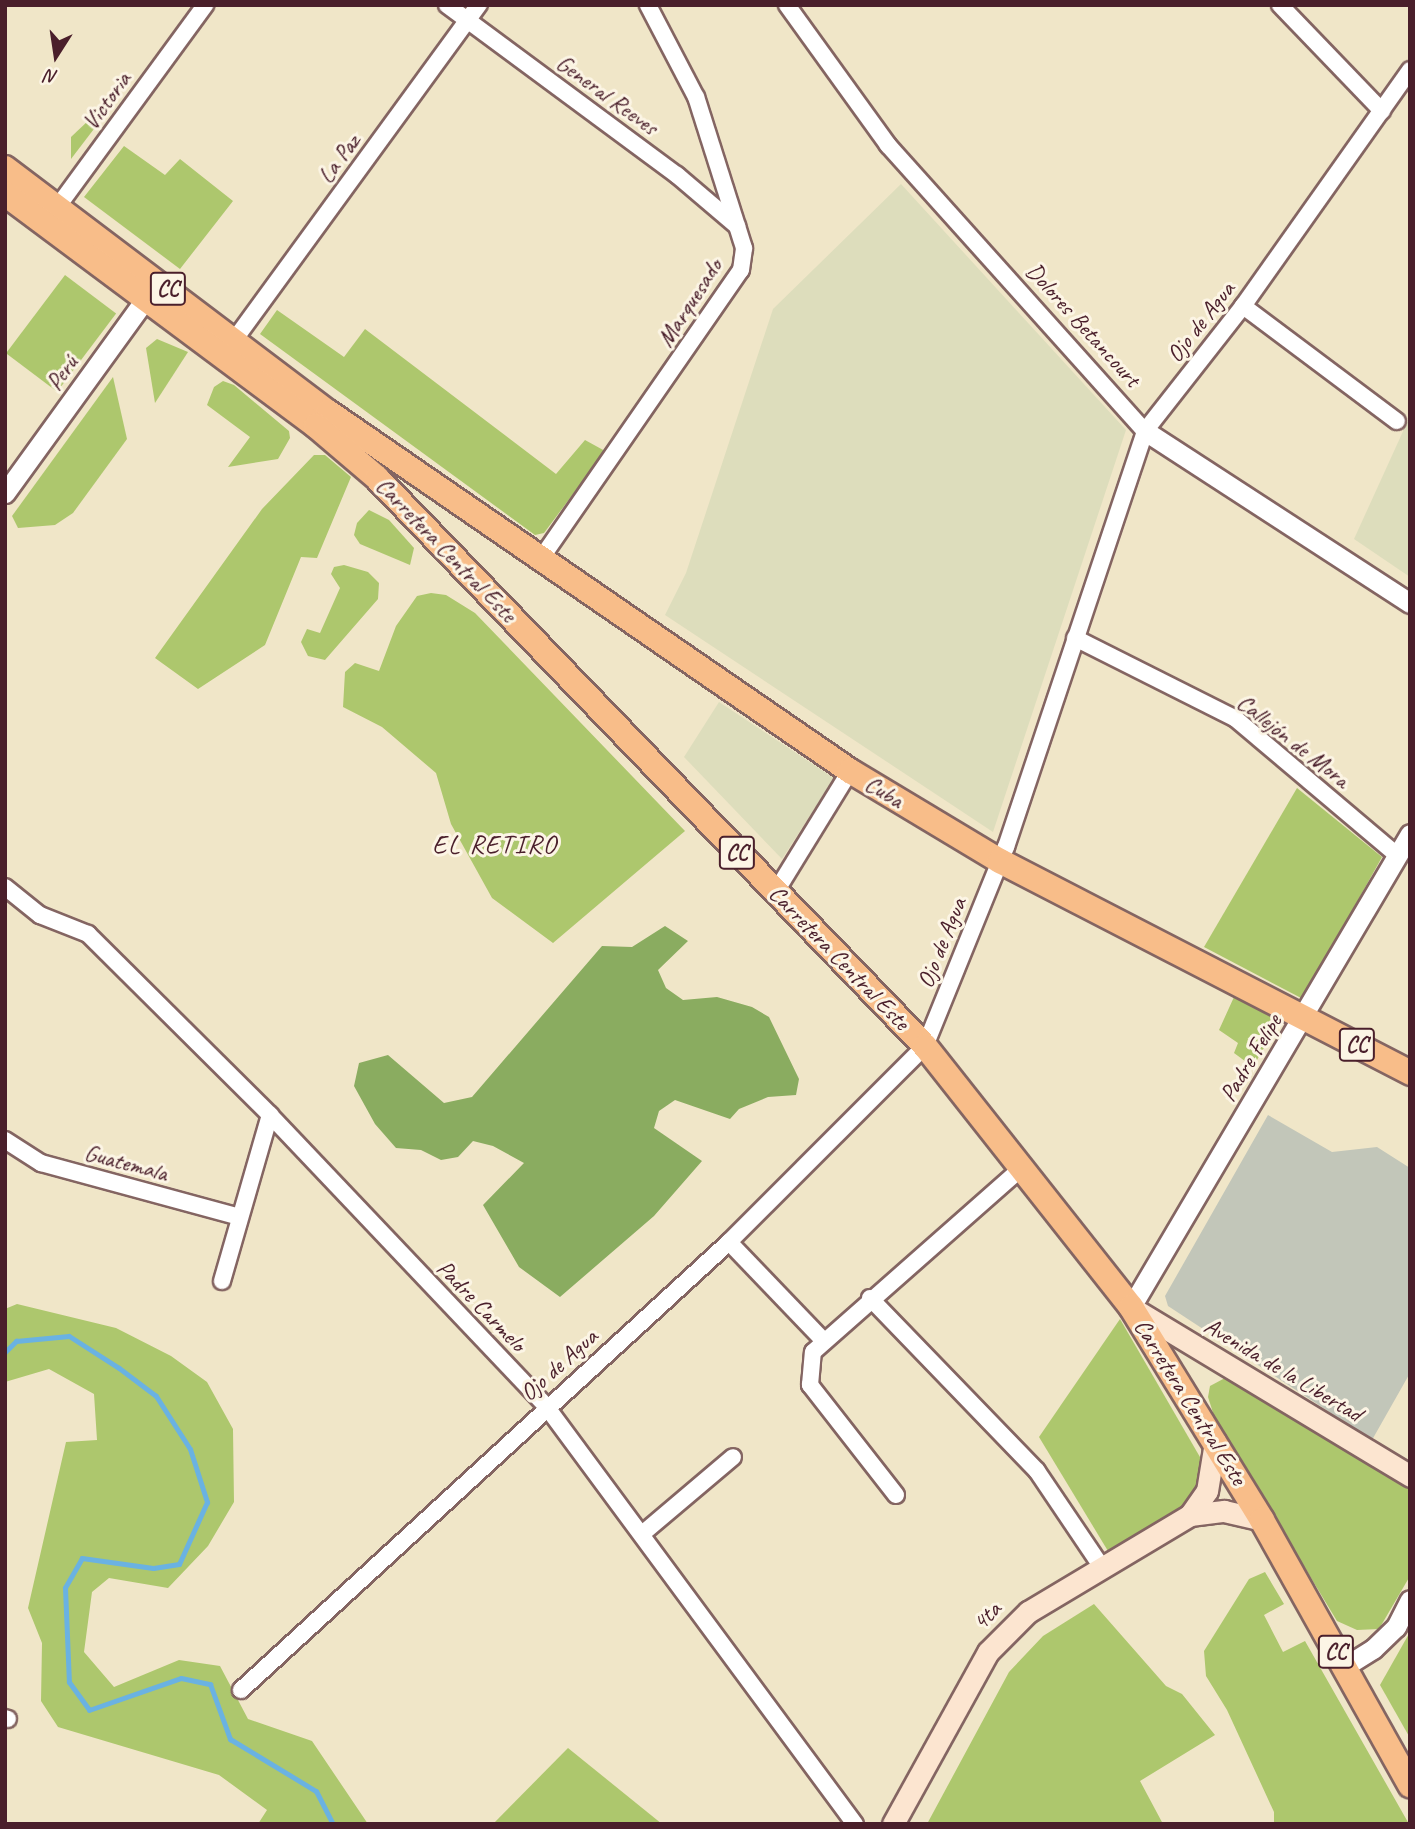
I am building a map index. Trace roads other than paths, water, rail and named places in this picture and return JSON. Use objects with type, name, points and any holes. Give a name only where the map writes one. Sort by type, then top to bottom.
[{"type":"main road","name":"Carretera Central Este","points":[[5,168],[51,215],[145,299],[316,426],[417,517],[775,893],[925,1046],[1131,1307],[1262,1520],[1410,1785]]},
{"type":"main road","name":"Carretera Central Este","points":[[5,194],[51,215]]},
{"type":"main road","name":"Carretera Central Este","points":[[145,299],[235,339],[390,456]]},
{"type":"main road","name":"Cuba","points":[[390,456],[850,771],[1000,862],[1410,1073]]},
{"type":"main road","points":[[417,517],[438,489]]},
{"type":"main road","points":[[444,547],[470,510]]},
{"type":"main road","name":"Avenida de la Libertad","points":[[1131,1307],[1410,1476]]},
{"type":"main road","name":"4ta","points":[[1190,1515],[1207,1491],[1215,1442]]},
{"type":"main road","name":"4ta","points":[[893,1824],[988,1652],[1028,1612],[1190,1515],[1224,1511],[1262,1520]]},
{"type":"street","name":"Victoria","points":[[51,215],[205,5]]},
{"type":"street","name":"General Reeves","points":[[447,5],[677,175],[737,226]]},
{"type":"street","name":"La Paz","points":[[235,339],[480,5]]},
{"type":"street","name":"Marquesado","points":[[540,560],[741,270],[744,248],[696,97],[648,5]]},
{"type":"street","name":"Dolores Betancourt","points":[[787,5],[896,155],[1145,431],[1410,603]]},
{"type":"street","points":[[1280,5],[1382,111]]},
{"type":"street","name":"Ojo de Agua","points":[[241,1690],[546,1406],[729,1242],[925,1046],[1000,862],[1145,431],[1242,306],[1410,70]]},
{"type":"street","name":"Perú","points":[[5,493],[145,299]]},
{"type":"street","points":[[1242,306],[1398,421]]},
{"type":"street","name":"Callejón de Mora","points":[[1075,638],[1236,719],[1398,856]]},
{"type":"street","points":[[775,893],[850,771]]},
{"type":"street","name":"Padre Felipe","points":[[1131,1307],[1410,834]]},
{"type":"street","name":"Padre Carmelo","points":[[5,887],[40,915],[88,933],[270,1115],[546,1406],[855,1824]]},
{"type":"street","points":[[222,1281],[270,1115]]},
{"type":"street","name":"Guatemala","points":[[5,1140],[41,1163],[240,1217]]},
{"type":"street","points":[[896,1494],[810,1385],[813,1352],[870,1298],[1023,1167]]},
{"type":"street","points":[[729,1242],[823,1340]]},
{"type":"street","points":[[870,1298],[1037,1471],[1101,1566]]},
{"type":"street","points":[[642,1534],[733,1457]]},
{"type":"street","points":[[1344,1667],[1373,1649],[1396,1627],[1410,1600]]},
{"type":"waterway","points":[[5,1352],[16,1341],[69,1336],[119,1368],[156,1396],[190,1449],[207,1502],[179,1564],[153,1568],[82,1558],[65,1588],[69,1682],[89,1710],[181,1678],[210,1684],[230,1739],[316,1791],[333,1824]]},
{"type":"district","name":"EL RETIRO","points":[[495,845]]}]
